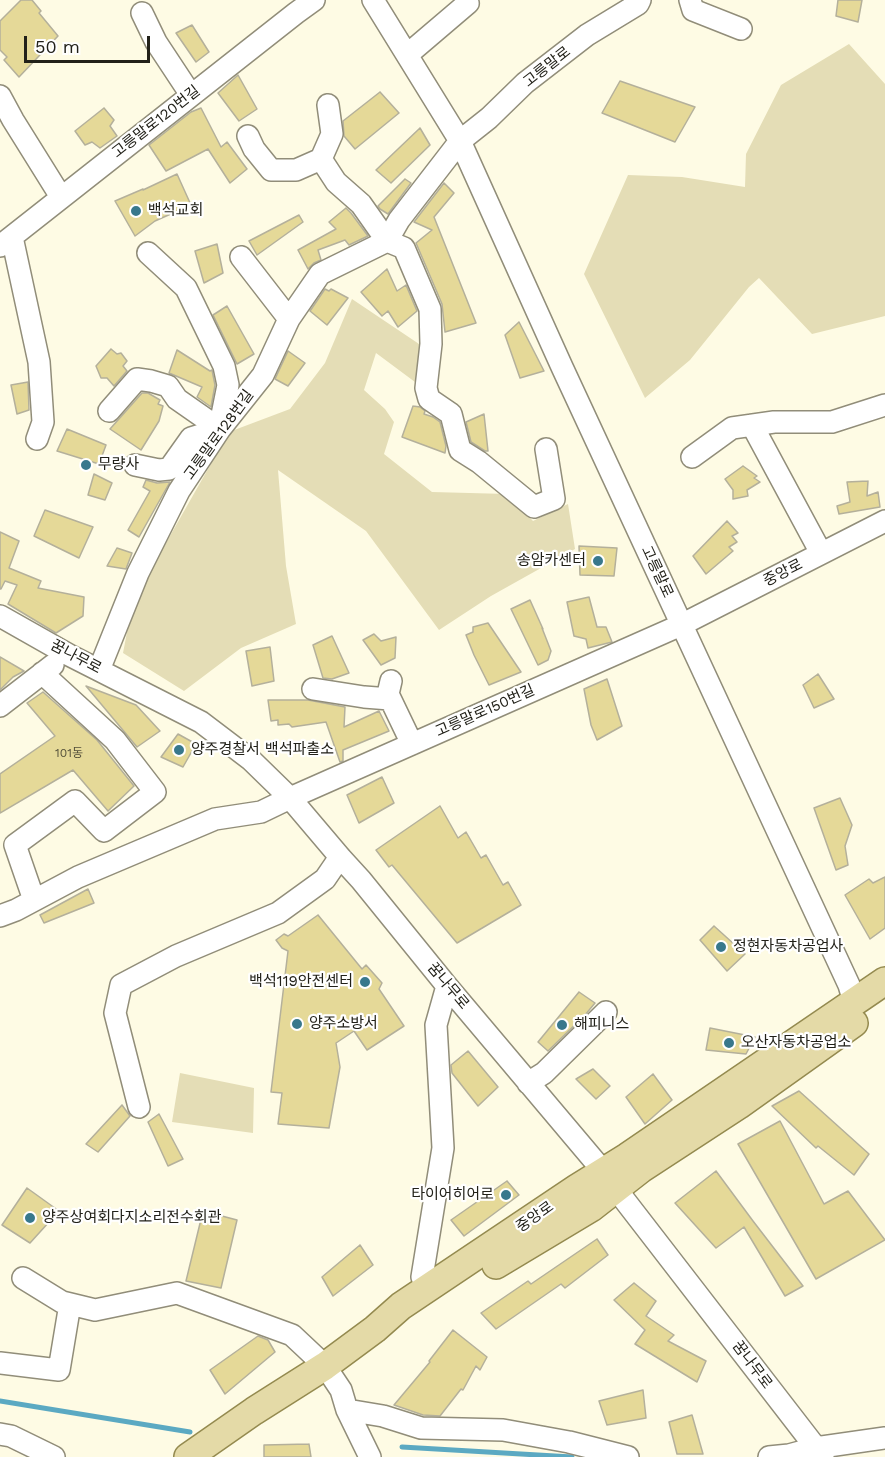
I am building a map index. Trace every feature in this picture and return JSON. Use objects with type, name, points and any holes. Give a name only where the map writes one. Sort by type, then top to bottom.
[{"type":"main road","name":"중앙로","points":[[188,1457],[261,1418],[330,1374],[368,1354],[447,1297],[518,1251],[591,1208],[627,1157],[885,981]]},
{"type":"main road","name":"중앙로","points":[[330,1374],[401,1306],[609,1180],[641,1169],[805,1060],[885,1002]]},
{"type":"main road","name":"중앙로","points":[[219,1457],[261,1418]]},
{"type":"street","name":"고릉말로120번길","points":[[6,242],[314,0]]},
{"type":"street","name":"고릉말로","points":[[373,0],[460,141],[567,378],[849,985],[854,1002]]},
{"type":"street","points":[[407,55],[468,3],[467,0]]},
{"type":"street","name":"고릉말로","points":[[460,141],[489,118],[525,83],[588,35],[638,4],[640,0]]},
{"type":"street","points":[[690,0],[693,10],[741,28]]},
{"type":"street","points":[[142,13],[156,42],[191,95]]},
{"type":"street","points":[[0,96],[61,197]]},
{"type":"street","points":[[248,136],[254,149],[271,170],[296,170],[321,159],[332,134],[328,105]]},
{"type":"street","points":[[387,241],[399,220],[460,141]]},
{"type":"street","points":[[321,159],[336,182],[361,204],[387,241],[404,248],[430,309],[431,344],[426,388],[429,399],[451,414],[460,450],[480,462],[534,507],[554,499],[546,449]]},
{"type":"street","name":"고릉말로128번길","points":[[99,670],[138,573],[178,491],[220,429],[263,375],[290,318],[320,274],[387,241]]},
{"type":"street","points":[[6,242],[39,362],[43,422],[37,439]]},
{"type":"street","points":[[148,254],[186,288],[224,366],[228,385],[220,429]]},
{"type":"street","points":[[241,257],[290,318]]},
{"type":"street","points":[[109,411],[137,379],[151,381],[168,386],[177,399],[220,429]]},
{"type":"street","points":[[692,457],[732,428],[774,422],[832,422],[885,405]]},
{"type":"street","points":[[752,425],[821,553]]},
{"type":"street","points":[[135,465],[159,470],[169,469],[191,438],[220,429]]},
{"type":"street","name":"중앙로","points":[[681,625],[885,521]]},
{"type":"street","name":"꿈나무로","points":[[0,616],[69,655],[201,722],[251,760],[290,798],[361,879],[631,1207],[819,1453]]},
{"type":"street","name":"고릉말로150번길","points":[[0,916],[78,877],[215,819],[261,812],[681,625]]},
{"type":"street","points":[[0,705],[69,655]]},
{"type":"street","points":[[34,900],[15,845],[75,801],[104,831],[155,792],[115,741],[42,673]]},
{"type":"street","points":[[313,688],[364,697],[391,690],[412,744]]},
{"type":"street","points":[[139,1107],[115,1013],[121,985],[176,956],[278,913],[325,879],[340,857]]},
{"type":"street","points":[[427,1289],[422,1277],[443,1148],[436,1025],[447,986]]},
{"type":"street","points":[[528,1083],[544,1073],[606,1012]]},
{"type":"street","points":[[22,1278],[62,1302],[95,1310],[177,1293],[292,1335],[330,1374],[341,1390],[368,1452]]},
{"type":"street","points":[[0,1363],[59,1370],[70,1304]]},
{"type":"street","points":[[350,1415],[383,1416],[421,1428],[503,1430],[569,1442],[628,1457]]},
{"type":"street","points":[[0,1434],[11,1436],[54,1457]]},
{"type":"street","points":[[769,1457],[819,1453],[885,1438]]},
{"type":"shaded area","points":[[849,44],[885,84],[885,316],[812,334],[759,278],[749,287],[690,360],[645,398],[584,274],[628,175],[682,177],[745,187],[746,154],[781,85]]},
{"type":"shaded area","points":[[352,299],[425,348],[415,382],[376,353],[364,390],[385,409],[394,422],[384,454],[432,492],[507,494],[533,521],[568,504],[575,549],[491,596],[439,630],[366,531],[278,470],[286,566],[296,624],[241,648],[184,691],[123,653],[133,601],[229,432],[290,409],[325,363]]},
{"type":"shaded area","points":[[180,1073],[254,1088],[253,1133],[172,1122]]},
{"type":"building","points":[[21,0],[32,0],[41,11],[39,13],[58,36],[19,77],[4,60],[7,57],[0,50],[0,21]]},
{"type":"building","points":[[838,0],[862,0],[858,22],[836,16]]},
{"type":"building","points":[[192,25],[209,52],[196,62],[176,33]]},
{"type":"building","points":[[238,75],[257,109],[239,121],[218,93]]},
{"type":"building","points":[[620,81],[695,107],[675,142],[602,113]]},
{"type":"building","points":[[380,92],[399,113],[355,149],[344,136],[343,121]]},
{"type":"building","points":[[104,108],[114,120],[110,126],[117,136],[100,148],[92,142],[85,145],[75,131]]},
{"type":"building","points":[[201,108],[221,147],[227,142],[247,169],[230,183],[208,149],[166,171],[149,145],[191,112]]},
{"type":"building","points":[[420,128],[430,145],[391,183],[376,170]]},
{"type":"building","points":[[177,174],[191,205],[155,221],[135,236],[115,201]]},
{"type":"building","points":[[405,179],[411,183],[388,214],[380,209],[378,206]]},
{"type":"building","points":[[444,183],[454,193],[434,217],[476,323],[445,332],[442,304],[416,243],[432,230],[414,222]]},
{"type":"building","points":[[346,208],[368,236],[349,245],[345,240],[318,250],[321,260],[308,269],[298,250],[336,229],[329,222]]},
{"type":"building","points":[[299,215],[303,222],[257,255],[249,241]]},
{"type":"building","points":[[217,244],[223,273],[204,283],[195,251]]},
{"type":"building","points":[[387,269],[397,291],[406,285],[417,311],[398,327],[388,311],[382,316],[361,292]]},
{"type":"building","points":[[325,289],[329,291],[331,289],[348,298],[327,325],[310,311]]},
{"type":"building","points":[[227,306],[254,354],[237,364],[213,315]]},
{"type":"building","points":[[519,322],[544,371],[520,378],[505,335]]},
{"type":"building","points":[[111,349],[117,354],[121,353],[127,361],[123,366],[127,371],[114,386],[107,378],[101,378],[96,366]]},
{"type":"building","points":[[177,350],[210,371],[212,370],[215,385],[211,407],[197,397],[202,387],[169,373]]},
{"type":"building","points":[[288,351],[305,363],[288,386],[275,379]]},
{"type":"building","points":[[28,382],[29,410],[17,414],[11,385]]},
{"type":"building","points":[[142,393],[148,393],[160,400],[158,404],[163,406],[159,421],[141,450],[110,429]]},
{"type":"building","points":[[413,406],[420,407],[425,411],[424,414],[440,422],[446,446],[445,453],[402,437]]},
{"type":"building","points":[[484,414],[488,451],[471,442],[466,422]]},
{"type":"building","points":[[67,429],[106,445],[99,464],[57,451]]},
{"type":"building","points":[[743,466],[757,476],[754,478],[760,482],[747,490],[748,496],[733,499],[733,490],[725,479]]},
{"type":"building","points":[[94,474],[112,483],[105,500],[88,495]]},
{"type":"building","points":[[146,480],[157,483],[170,482],[139,537],[128,530],[150,491],[143,487]]},
{"type":"building","points":[[868,481],[867,496],[878,492],[880,507],[839,514],[837,506],[850,502],[847,482]]},
{"type":"building","points":[[45,510],[93,527],[79,558],[34,536]]},
{"type":"building","points":[[727,521],[738,533],[732,536],[737,542],[729,547],[733,551],[706,574],[693,556]]},
{"type":"building","points":[[0,532],[19,541],[9,568],[41,581],[38,588],[84,597],[83,616],[56,633],[8,604],[17,585],[5,581],[0,589]]},
{"type":"building","name":"송암카센터","points":[[579,546],[617,548],[614,576],[580,575]]},
{"type":"building","points":[[117,548],[132,553],[126,569],[107,566]]},
{"type":"building","points":[[589,597],[597,627],[606,627],[612,642],[588,648],[586,639],[574,636],[567,602]]},
{"type":"building","points":[[530,600],[551,651],[548,660],[538,665],[511,609]]},
{"type":"building","points":[[488,623],[521,672],[489,685],[466,635],[473,632],[473,627]]},
{"type":"building","points":[[374,634],[381,641],[396,637],[395,658],[381,665],[363,640]]},
{"type":"building","points":[[332,636],[349,673],[332,679],[323,678],[313,645]]},
{"type":"building","points":[[270,647],[274,681],[252,686],[246,651]]},
{"type":"building","points":[[0,657],[24,671],[13,677],[0,690]]},
{"type":"building","points":[[818,674],[834,699],[814,708],[803,685]]},
{"type":"building","points":[[607,679],[622,726],[597,740],[591,725],[584,689]]},
{"type":"building","points":[[86,686],[136,705],[160,731],[137,747]]},
{"type":"building","points":[[43,692],[97,740],[134,786],[108,811],[73,770],[0,813],[0,774],[55,736],[27,703]]},
{"type":"building","points":[[268,700],[308,700],[345,707],[344,727],[379,711],[389,731],[343,750],[343,761],[340,762],[326,722],[292,727],[289,724],[278,725],[278,720],[271,721]]},
{"type":"building","name":"양주경찰서 백석파출소","points":[[178,734],[196,744],[183,767],[161,757]]},
{"type":"building","points":[[382,777],[394,803],[359,823],[347,795]]},
{"type":"building","points":[[840,798],[852,825],[845,846],[848,865],[836,870],[814,808]]},
{"type":"building","points":[[440,806],[458,838],[466,832],[481,858],[486,855],[503,885],[508,882],[521,905],[457,943],[392,865],[389,867],[376,850]]},
{"type":"building","points":[[885,877],[885,928],[870,939],[845,895],[869,879],[873,883]]},
{"type":"building","points":[[88,889],[94,903],[44,923],[40,915]]},
{"type":"building","points":[[318,915],[362,969],[366,965],[382,983],[379,989],[404,1026],[367,1050],[354,1031],[336,1043],[340,1067],[329,1128],[278,1124],[282,1093],[271,1092],[288,951],[282,948],[276,940],[284,934],[288,936]]},
{"type":"building","name":"정현자동차공업사","points":[[714,926],[745,954],[727,971],[700,940]]},
{"type":"building","points":[[579,992],[595,1003],[548,1051],[538,1042]]},
{"type":"building","name":"오산자동차공업소","points":[[710,1028],[755,1037],[746,1054],[706,1050]]},
{"type":"building","points":[[468,1051],[498,1087],[478,1106],[452,1073],[451,1065]]},
{"type":"building","points":[[593,1069],[610,1086],[596,1099],[576,1079]]},
{"type":"building","points":[[653,1074],[672,1100],[645,1124],[626,1097]]},
{"type":"building","points":[[799,1091],[869,1154],[854,1175],[818,1146],[816,1148],[772,1106]]},
{"type":"building","points":[[122,1105],[130,1116],[98,1152],[86,1144]]},
{"type":"building","points":[[159,1114],[183,1159],[168,1166],[148,1122]]},
{"type":"building","points":[[780,1121],[824,1204],[848,1191],[885,1240],[816,1279],[738,1144]]},
{"type":"building","points":[[716,1171],[803,1286],[785,1296],[744,1227],[716,1248],[675,1203]]},
{"type":"building","points":[[507,1181],[519,1195],[464,1236],[451,1220]]},
{"type":"building","name":"양주상여회다지소리전수회관","points":[[27,1188],[59,1211],[30,1243],[2,1225]]},
{"type":"building","points":[[203,1211],[237,1220],[221,1288],[186,1281]]},
{"type":"building","points":[[597,1239],[608,1255],[565,1288],[561,1284],[496,1329],[481,1313],[528,1281],[531,1284]]},
{"type":"building","points":[[360,1245],[373,1265],[333,1296],[322,1277]]},
{"type":"building","points":[[634,1283],[656,1301],[646,1316],[674,1335],[668,1341],[706,1361],[697,1382],[635,1344],[645,1330],[614,1300]]},
{"type":"building","points":[[453,1330],[487,1357],[480,1370],[476,1366],[463,1390],[461,1389],[440,1416],[423,1415],[394,1405],[430,1362]]},
{"type":"building","points":[[258,1336],[268,1340],[275,1352],[225,1394],[210,1370]]},
{"type":"building","points":[[643,1390],[646,1418],[607,1425],[599,1401]]},
{"type":"building","points":[[692,1415],[703,1454],[677,1454],[669,1422]]},
{"type":"building","points":[[309,1444],[311,1457],[264,1457],[264,1445]]},
{"type":"waterway","points":[[0,1401],[190,1432]]},
{"type":"waterway","points":[[402,1447],[572,1457]]},
{"type":"place","name":"백석교회","points":[[136,211]]},
{"type":"place","name":"무량사","points":[[86,465]]},
{"type":"place","name":"송암카센터","points":[[598,561]]},
{"type":"place","name":"양주경찰서 백석파출소","points":[[179,750]]},
{"type":"place","name":"정현자동차공업사","points":[[721,947]]},
{"type":"place","name":"백석119안전센터","points":[[365,982]]},
{"type":"place","name":"양주소방서","points":[[297,1024]]},
{"type":"place","name":"해피니스","points":[[562,1025]]},
{"type":"place","name":"오산자동차공업소","points":[[729,1043]]},
{"type":"place","name":"타이어히어로","points":[[506,1195]]},
{"type":"place","name":"양주상여회다지소리전수회관","points":[[30,1218]]}]
